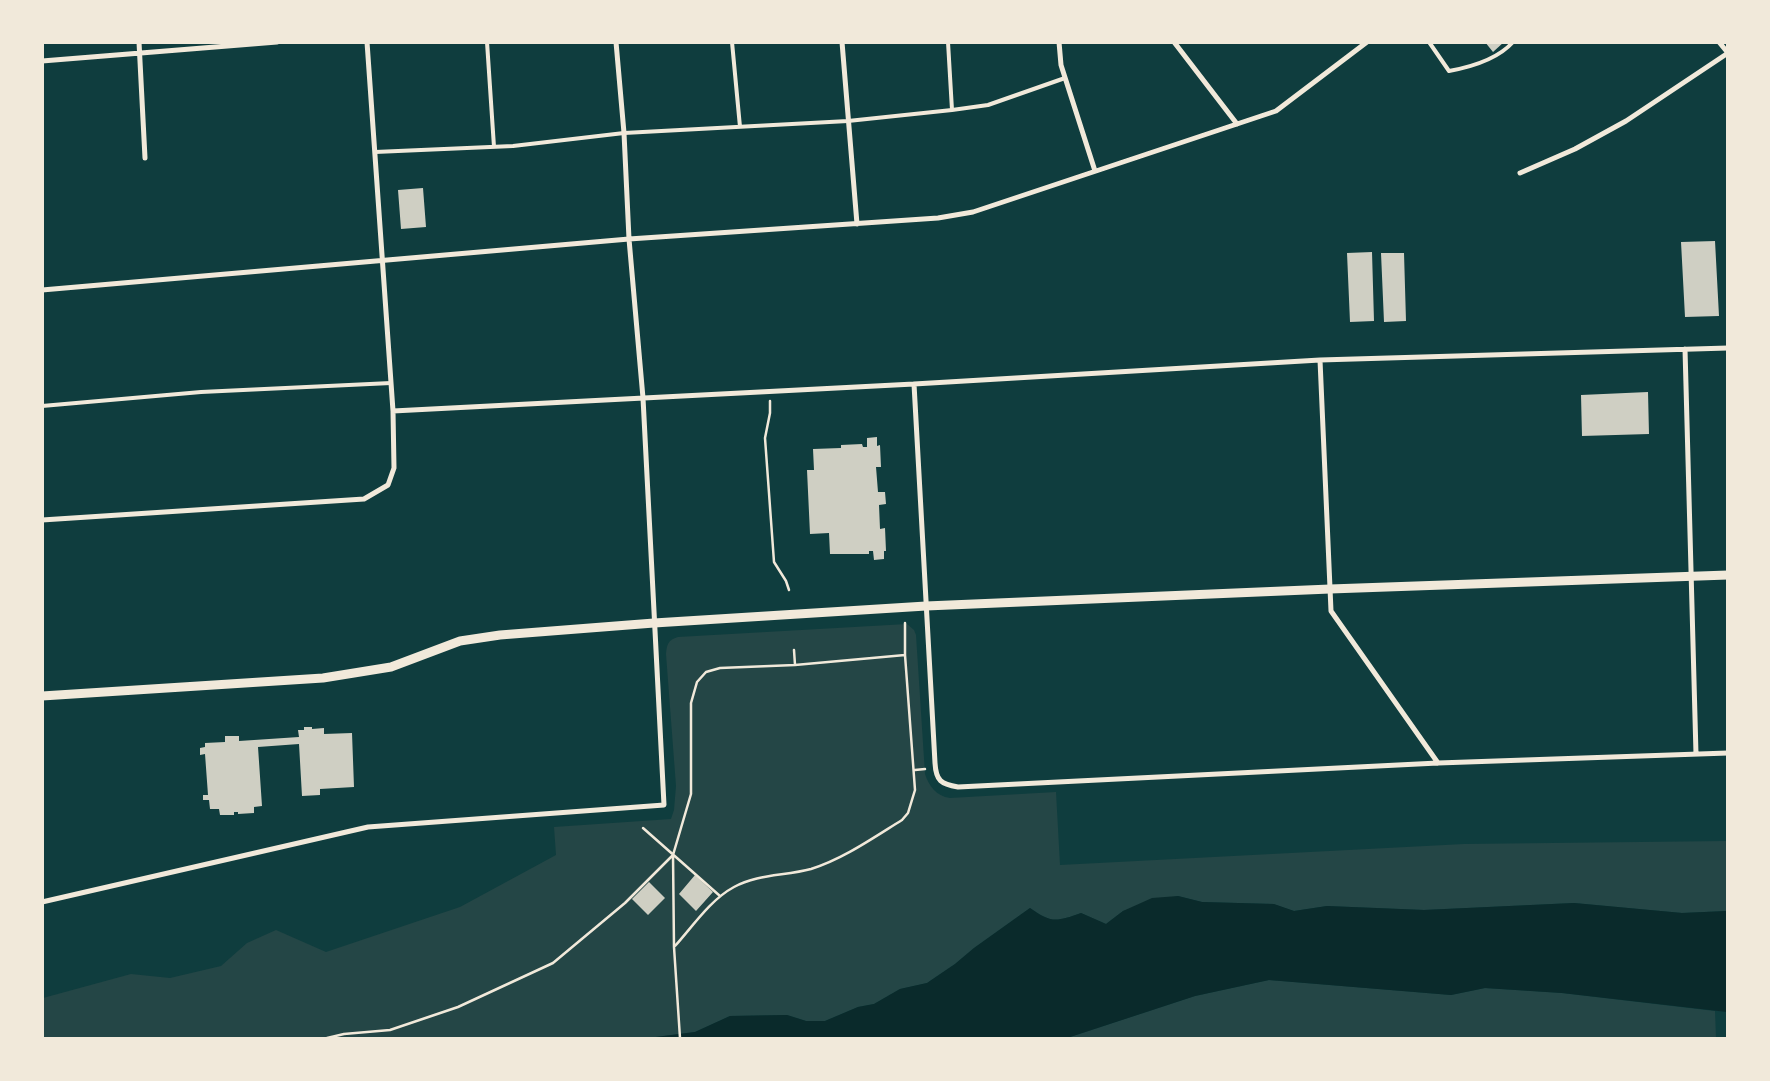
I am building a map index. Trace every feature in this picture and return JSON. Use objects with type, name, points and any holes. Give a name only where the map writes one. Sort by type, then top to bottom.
[{"type":"street","points":[[139,42],[145,158]]},
{"type":"street","points":[[42,61],[278,42]]},
{"type":"street","points":[[42,520],[364,498],[388,485],[394,468],[393,411],[367,42]]},
{"type":"street","points":[[42,902],[368,827],[664,805],[643,398],[629,239],[624,133],[616,42]]},
{"type":"street","points":[[842,42],[857,224]]},
{"type":"street","points":[[1059,42],[1061,64],[1095,171]]},
{"type":"street","points":[[1174,42],[1237,124]]},
{"type":"street","points":[[42,290],[629,239],[938,218],[973,212],[1276,111],[1367,42]]},
{"type":"street","points":[[1520,173],[1574,149],[1626,122],[1727,53],[1719,42]]},
{"type":"street","points":[[393,411],[769,392],[1320,360],[1728,348]]},
{"type":"street","points":[[1685,349],[1696,754]]},
{"type":"street","points":[[1320,360],[1331,612],[1438,763]]},
{"type":"street","points":[[914,384],[935,763],[938,777],[942,782],[958,787],[1438,763],[1728,753]]},
{"type":"street","points":[[42,696],[322,678],[391,667],[460,642],[500,635],[654,623],[926,606],[1728,575]]},
{"type":"lane","points":[[486,42],[494,147]]},
{"type":"lane","points":[[732,42],[740,127]]},
{"type":"lane","points":[[948,42],[952,110]]},
{"type":"lane","points":[[1429,42],[1449,71],[1481,63],[1509,47],[1513,42]]},
{"type":"lane","points":[[375,152],[494,147],[624,133],[848,121],[952,110],[988,105],[1065,78]]},
{"type":"lane","points":[[42,406],[201,392],[391,383]]},
{"type":"path","points":[[769,392],[770,413],[765,438],[774,562],[786,581],[789,590]]},
{"type":"path","points":[[674,949],[720,896],[732,887],[749,879],[811,869],[836,859],[902,820],[908,813],[913,802],[915,790],[915,770],[905,655],[905,623]]},
{"type":"path","points":[[794,650],[795,664]]},
{"type":"path","points":[[680,1038],[674,949],[673,855],[691,794],[691,704],[697,682],[706,672],[720,668],[905,655]]},
{"type":"path","points":[[915,770],[925,769]]},
{"type":"path","points":[[643,828],[720,896]]},
{"type":"path","points":[[327,1038],[344,1034],[390,1030],[458,1007],[553,963],[625,903],[673,855]]},
{"type":"shaded area","points":[[907,624],[914,630],[916,635],[925,774],[929,783],[937,793],[950,798],[1056,792],[1060,865],[1464,844],[1727,841],[1727,911],[1682,913],[1574,903],[1424,910],[1327,906],[1294,911],[1273,904],[1202,902],[1178,896],[1123,911],[1106,924],[1081,913],[1065,918],[1049,919],[1030,908],[927,983],[900,989],[874,1004],[858,1007],[825,1021],[806,1021],[787,1015],[730,1016],[695,1032],[648,1038],[43,1038],[43,998],[131,974],[170,978],[221,966],[247,943],[276,930],[326,952],[460,907],[556,855],[554,827],[671,819],[674,810],[676,786],[666,654],[669,643],[675,638]]},
{"type":"shaded area","points":[[1178,896],[1202,902],[1274,904],[1294,911],[1327,906],[1424,910],[1574,903],[1682,913],[1727,911],[1727,1012],[1562,993],[1485,988],[1451,995],[1269,980],[1195,996],[1067,1038],[648,1038],[695,1032],[730,1016],[787,1015],[806,1021],[825,1021],[858,1007],[874,1004],[900,989],[927,983],[1030,908],[1049,919],[1065,918],[1081,913],[1106,924],[1123,911],[1152,898]]},
{"type":"shaded area","points":[[1269,980],[1451,995],[1485,988],[1562,993],[1715,1011],[1716,1038],[1067,1038],[1195,996]]},
{"type":"building","points":[[1485,42],[1504,42],[1493,52]]},
{"type":"building","points":[[423,188],[426,227],[401,229],[398,190]]},
{"type":"building","points":[[1715,241],[1719,316],[1685,317],[1681,242]]},
{"type":"building","points":[[1372,252],[1374,321],[1350,322],[1347,253]]},
{"type":"building","points":[[1381,253],[1404,253],[1406,321],[1384,322]]},
{"type":"building","points":[[1648,392],[1649,434],[1582,436],[1581,395]]},
{"type":"building","points":[[877,437],[877,446],[880,445],[881,467],[876,467],[878,492],[885,492],[886,504],[879,505],[880,529],[885,528],[886,551],[884,551],[884,559],[874,560],[873,551],[869,551],[869,554],[830,554],[829,533],[810,534],[807,470],[814,470],[813,449],[841,448],[841,445],[862,444],[863,447],[867,447],[867,438]]},
{"type":"building","points":[[304,727],[312,727],[312,729],[324,728],[324,734],[352,733],[354,787],[320,789],[320,795],[302,796],[299,744],[258,747],[262,806],[254,807],[254,813],[238,814],[238,812],[234,812],[234,815],[220,815],[219,809],[210,809],[209,800],[203,800],[203,795],[208,795],[205,754],[200,755],[200,748],[205,747],[205,743],[225,742],[225,736],[239,736],[239,741],[299,737],[298,730],[304,730]]},
{"type":"building","points":[[695,875],[713,892],[696,911],[679,894]]},
{"type":"building","points":[[649,882],[665,898],[648,915],[632,899]]}]
